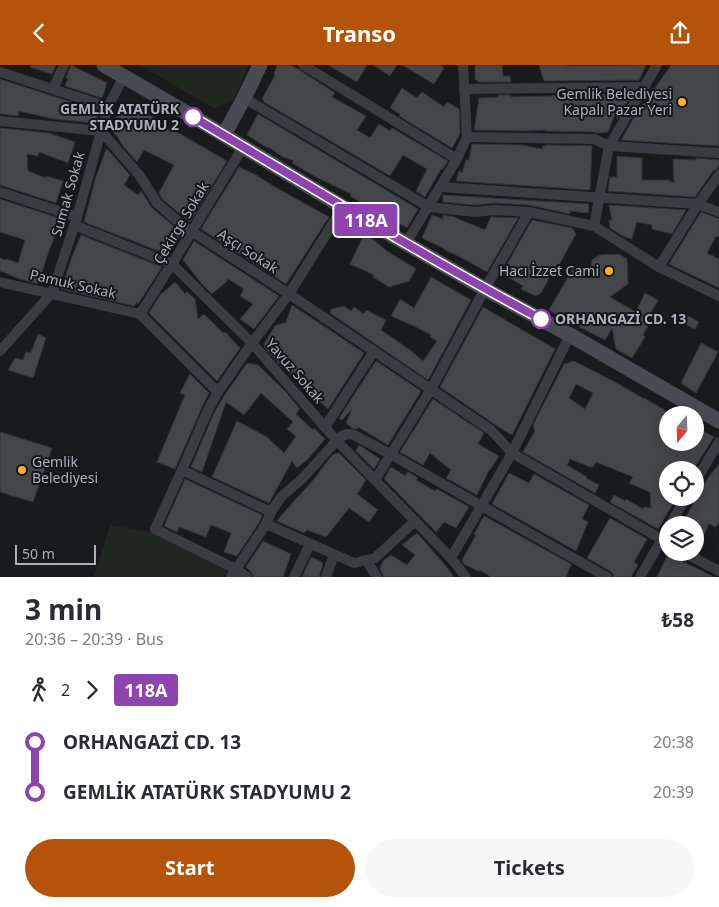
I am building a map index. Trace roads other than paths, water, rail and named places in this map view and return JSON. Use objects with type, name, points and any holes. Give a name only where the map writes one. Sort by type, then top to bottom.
[{"type":"street","points":[[53,89],[64,65]]},
{"type":"street","points":[[104,65],[343,207],[719,421]]},
{"type":"street","points":[[224,135],[260,65]]},
{"type":"street","points":[[303,65],[457,159]]},
{"type":"street","points":[[406,243],[457,159],[467,137],[463,65]]},
{"type":"street","points":[[594,227],[609,146],[657,65]]},
{"type":"street","points":[[0,72],[108,107]]},
{"type":"street","name":"Sumak Sokak","points":[[52,293],[108,107],[124,76]]},
{"type":"street","points":[[464,89],[645,87]]},
{"type":"street","points":[[244,98],[429,207],[475,212],[494,210],[529,212],[594,227],[659,267],[719,296]]},
{"type":"street","points":[[0,121],[101,131]]},
{"type":"street","name":"Aşçı Sokak","points":[[101,131],[140,176],[157,203],[182,225],[491,430],[512,453],[659,538]]},
{"type":"street","points":[[467,137],[594,139],[609,146],[719,153]]},
{"type":"street","name":"Çekirge Sokak","points":[[140,313],[243,147]]},
{"type":"street","points":[[659,267],[698,203],[719,175]]},
{"type":"street","points":[[440,187],[698,203],[719,212]]},
{"type":"street","name":"Yavuz Sokak","points":[[0,192],[75,221],[172,264],[252,343],[337,441],[451,558],[466,577]]},
{"type":"street","points":[[247,577],[233,573],[155,529],[208,410],[218,392],[288,294],[343,207]]},
{"type":"street","points":[[375,480],[431,389],[529,212]]},
{"type":"street","name":"Pamuk Sokak","points":[[0,282],[140,313]]},
{"type":"street","points":[[0,351],[52,293]]},
{"type":"street","points":[[140,313],[218,392]]},
{"type":"street","points":[[451,558],[512,453],[570,335]]},
{"type":"street","points":[[325,427],[374,351]]},
{"type":"street","points":[[233,573],[266,524],[281,497],[303,479],[342,436],[350,433],[607,577]]},
{"type":"street","points":[[704,468],[719,442]]},
{"type":"street","points":[[182,470],[271,512]]},
{"type":"street","points":[[266,524],[354,563],[375,558],[414,521]]},
{"type":"street","points":[[294,577],[310,544]]},
{"type":"street","points":[[640,577],[659,548]]},
{"type":"street","points":[[326,577],[334,555]]},
{"type":"street","points":[[366,560],[376,577]]},
{"type":"street","points":[[700,561],[719,571]]},
{"type":"place","name":"Gemlik Belediyesi Kapalı Pazar Yeri","points":[[682,102]]},
{"type":"place","name":"GEMLİK ATATÜRK STADYUMU 2","points":[[193,117]]},
{"type":"place","name":"Hacı İzzet Cami","points":[[609,271]]},
{"type":"place","name":"ORHANGAZİ CD. 13","points":[[541,319]]},
{"type":"place","name":"Gemlik Belediyesi","points":[[22,470]]}]
